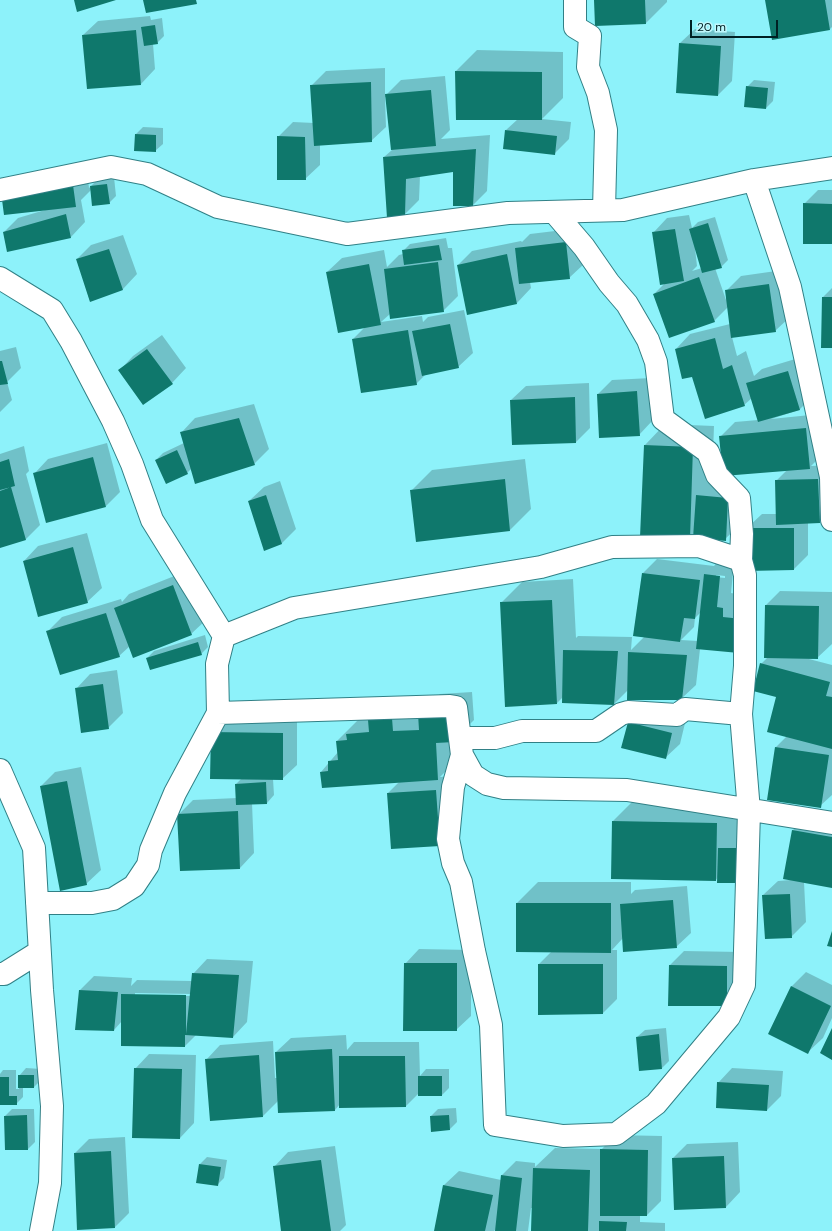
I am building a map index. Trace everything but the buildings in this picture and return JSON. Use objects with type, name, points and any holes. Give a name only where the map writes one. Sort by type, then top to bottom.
[{"type":"street","points":[[575,0],[576,27],[590,36],[588,67],[598,93],[606,130],[604,210]]},
{"type":"street","points":[[0,190],[111,166],[147,174],[218,207],[347,234],[508,214],[623,210],[754,180],[832,168]]},
{"type":"street","points":[[754,180],[790,287],[830,478],[832,520]]},
{"type":"street","points":[[461,747],[452,787],[448,839],[453,864],[462,882],[474,951],[491,1025],[495,1125],[563,1136],[616,1134],[656,1104],[729,1017],[744,985],[749,811],[741,714],[745,666],[745,575],[741,560],[742,534],[739,498],[717,475],[708,452],[663,419],[656,362],[648,340],[627,304],[609,283],[584,247],[554,212]]},
{"type":"street","points":[[0,278],[52,310],[71,341],[113,421],[132,464],[152,520],[224,636],[217,664],[218,713],[175,792],[152,850],[148,865],[134,886],[113,899],[92,903],[37,903]]},
{"type":"street","points":[[224,636],[294,608],[541,567],[612,547],[699,546],[741,560]]},
{"type":"street","points":[[218,713],[450,706],[456,708],[461,747],[473,775],[486,784],[504,788],[627,790],[749,811],[832,823]]},
{"type":"street","points":[[461,747],[522,731],[596,731],[621,714],[628,712],[676,715],[685,709],[741,714]]},
{"type":"street","points":[[0,770],[34,848],[39,952],[52,1106],[50,1183],[41,1231]]},
{"type":"street","points":[[0,974],[4,974],[39,952]]}]
